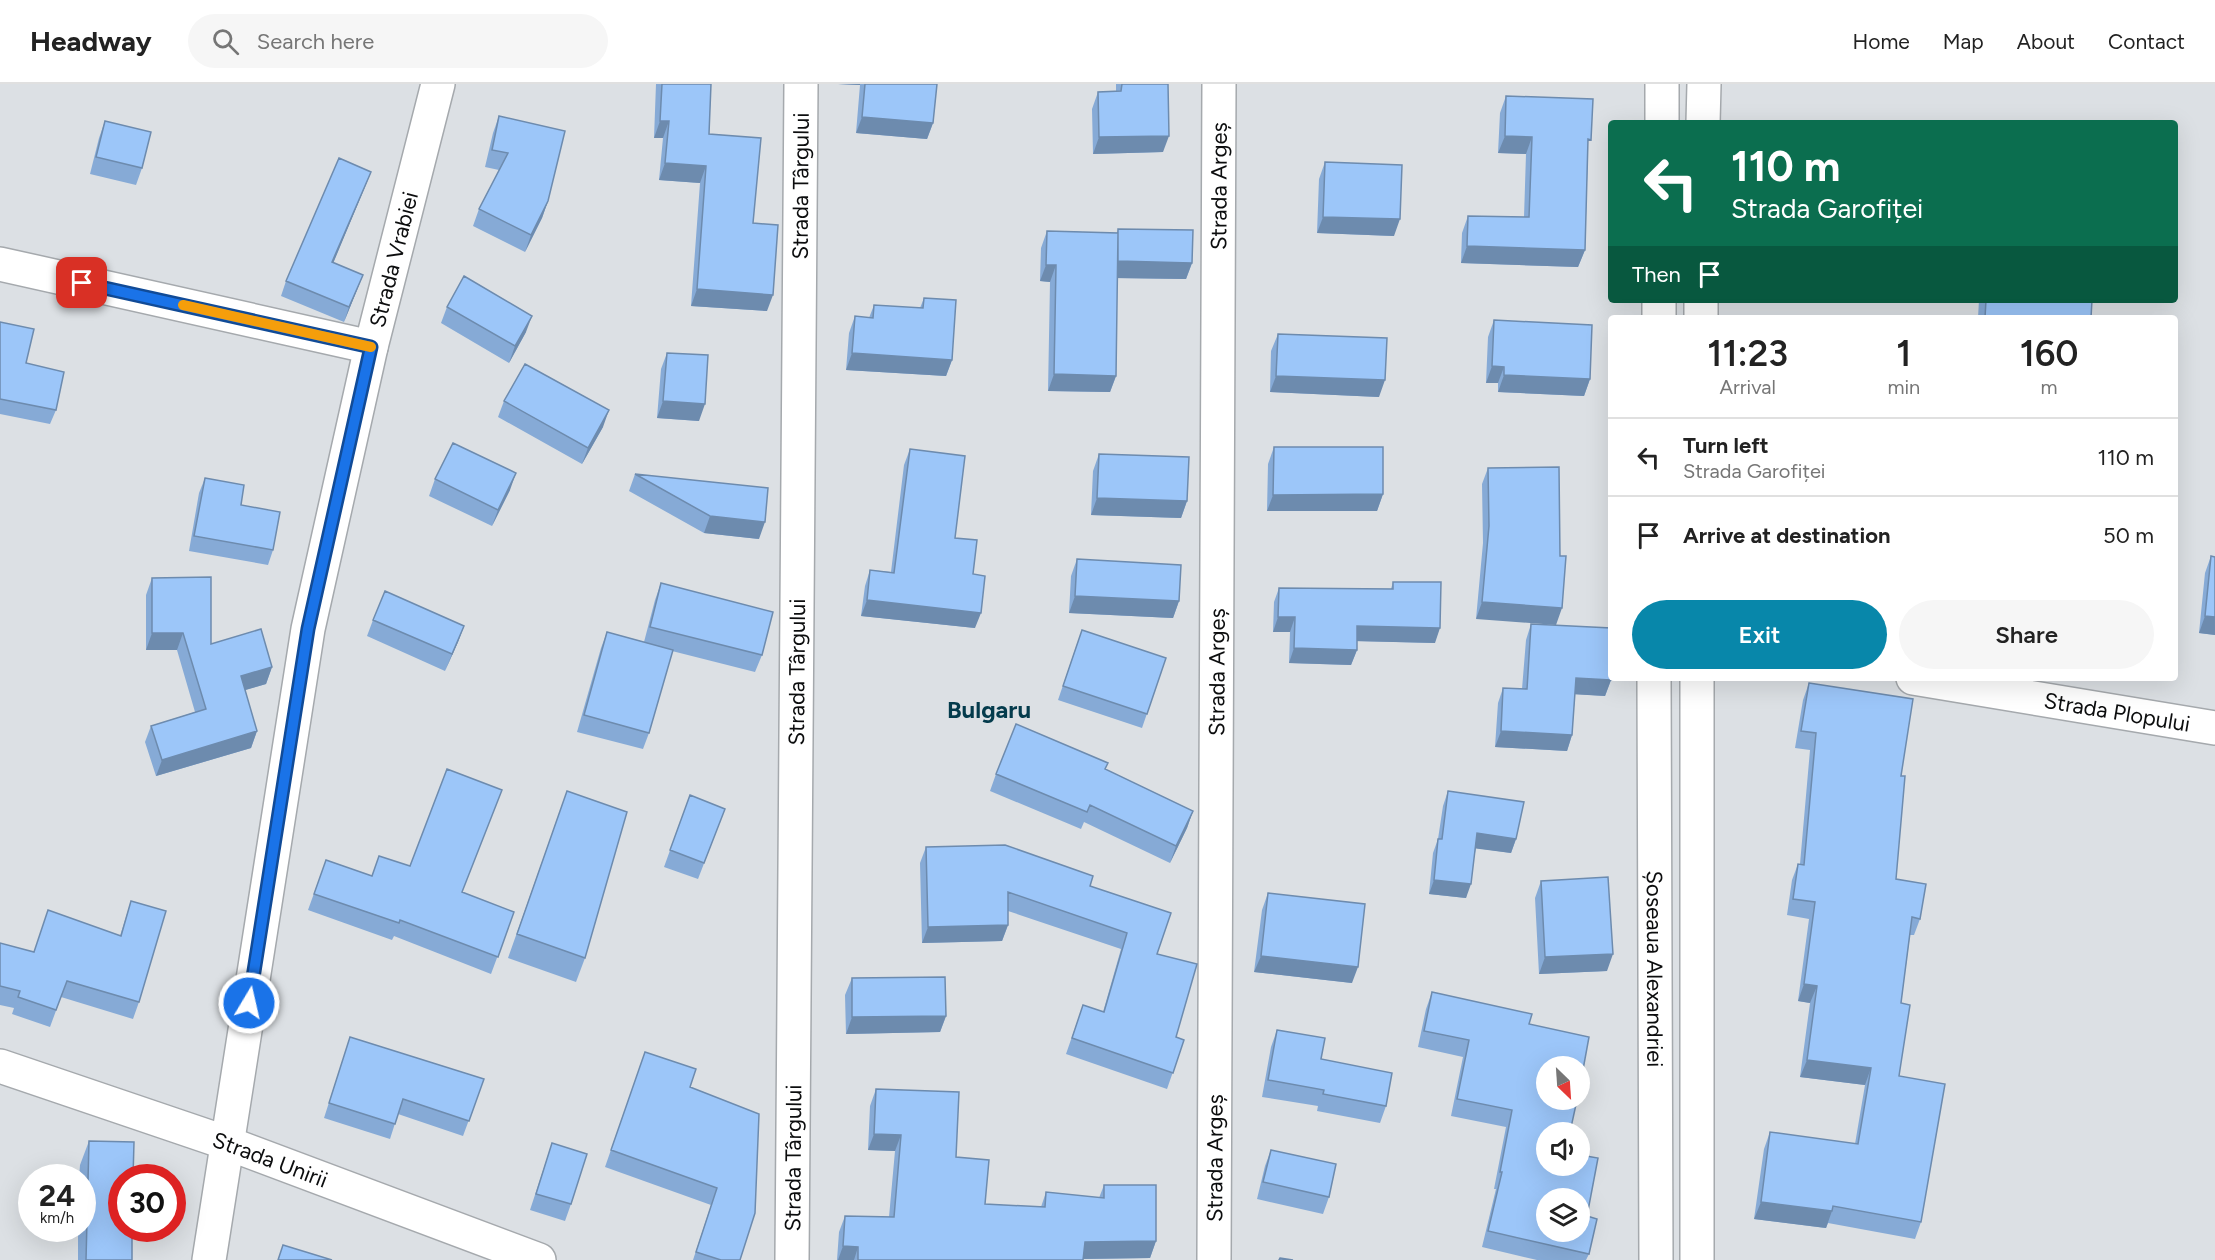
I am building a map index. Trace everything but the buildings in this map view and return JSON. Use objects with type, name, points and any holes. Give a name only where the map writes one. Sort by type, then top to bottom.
[{"type":"main road","name":"Strada Vrabiei","points":[[209,1260],[308,629],[371,347],[438,84]]},
{"type":"main road","name":"Strada Târgului","points":[[792,1260],[801,84]]},
{"type":"main road","name":"Strada Argeș","points":[[1214,1260],[1219,84]]},
{"type":"main road","points":[[1662,84],[1662,120]]},
{"type":"main road","points":[[1704,84],[1704,120]]},
{"type":"main road","points":[[0,264],[371,347]]},
{"type":"main road","name":"Șoseaua Alexandriei","points":[[1654,681],[1656,1260]]},
{"type":"main road","name":"Șoseaua Alexandriei","points":[[1697,681],[1697,1260]]},
{"type":"main road","name":"Strada Plopului","points":[[1931,681],[2215,728]]},
{"type":"main road","name":"Strada Unirii","points":[[0,1066],[227,1143],[539,1260]]},
{"type":"slow traffic","points":[[183,305],[371,347]]},
{"type":"district","name":"Bulgaru","points":[[989,709]]},
{"type":"route","points":[[82,283],[371,347],[308,629],[249,1003]]}]
